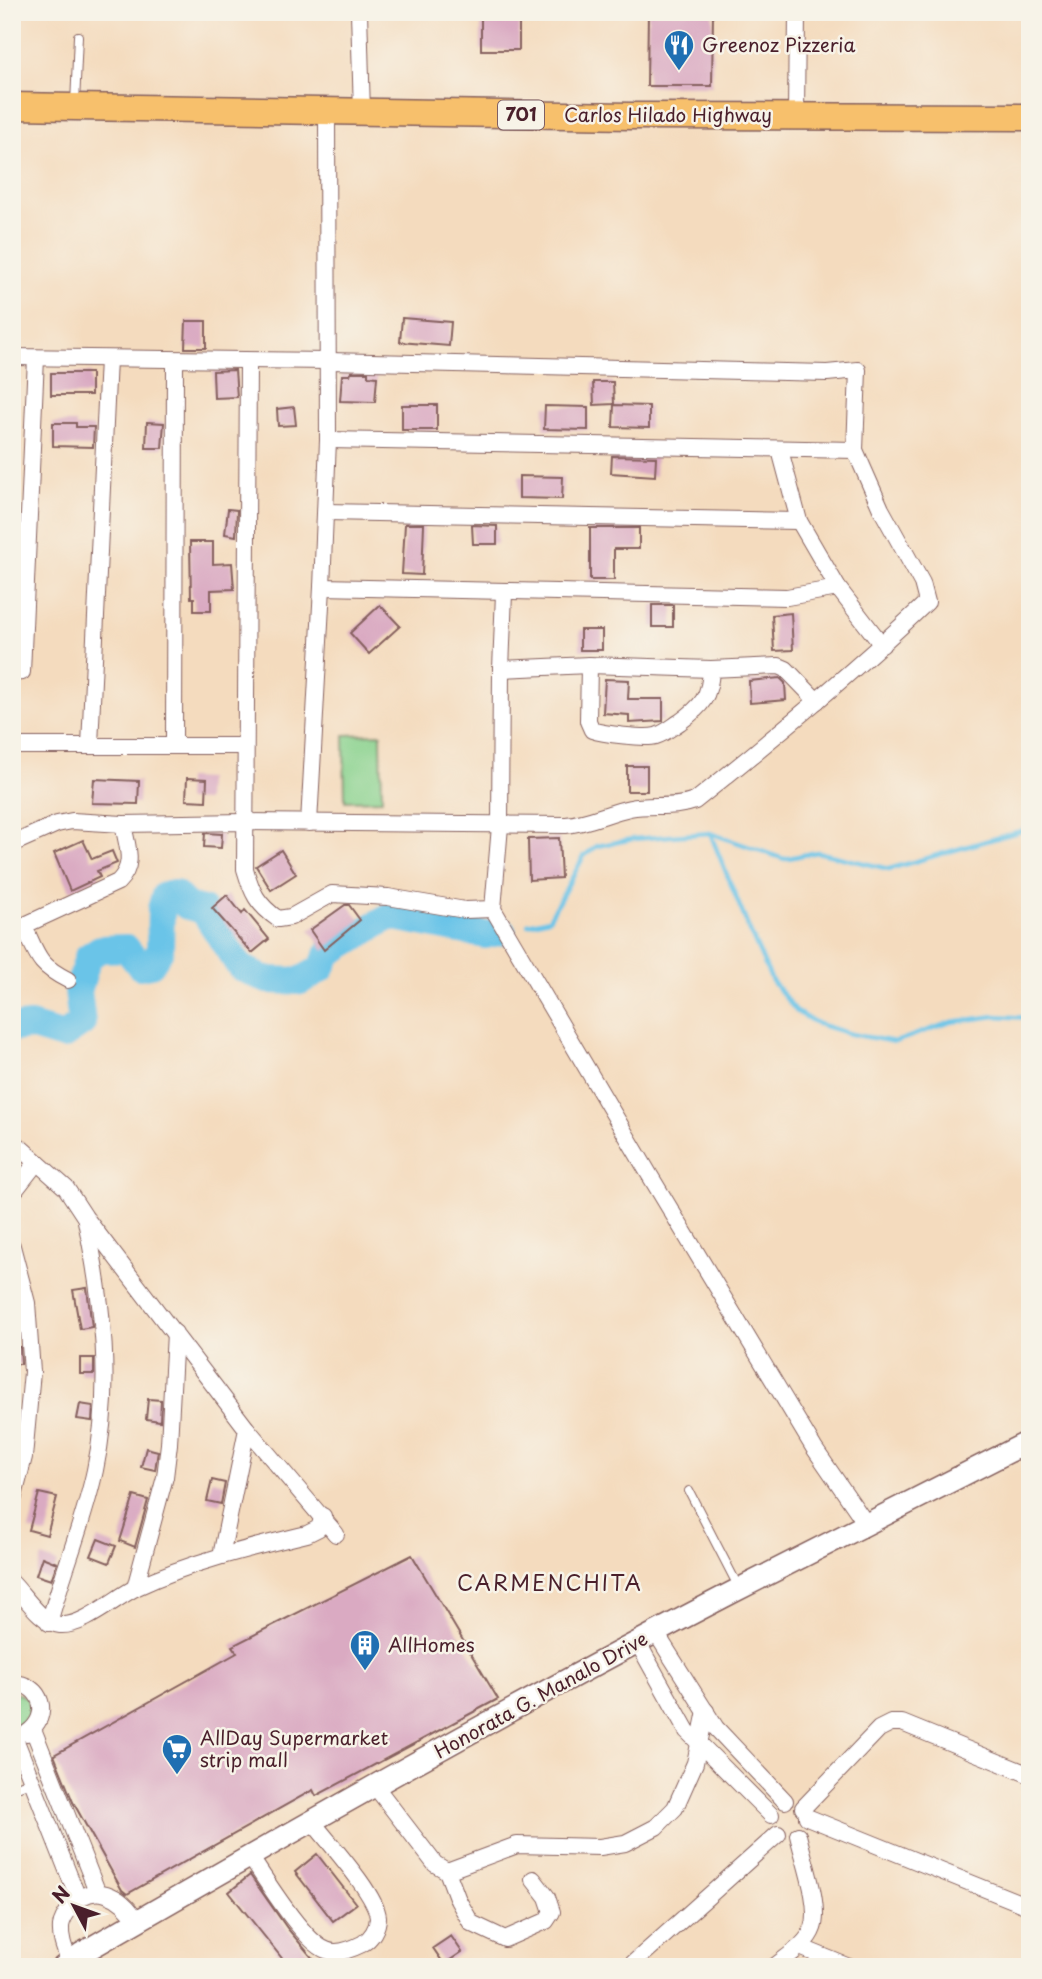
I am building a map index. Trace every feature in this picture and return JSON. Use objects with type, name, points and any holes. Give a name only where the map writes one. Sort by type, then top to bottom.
[{"type":"main road","name":"Carlos Hilado Highway","points":[[12,106],[631,116],[1030,117]]},
{"type":"street","points":[[359,12],[362,112]]},
{"type":"street","points":[[796,116],[797,12]]},
{"type":"street","points":[[309,823],[328,440],[327,110]]},
{"type":"street","points":[[12,357],[329,361],[813,373],[858,370],[855,450],[881,509],[922,583],[928,602],[817,701],[695,801],[672,806],[633,807],[585,824],[123,824],[72,821],[57,824],[12,844]]},
{"type":"street","points":[[12,673],[22,672],[36,358]]},
{"type":"street","points":[[90,745],[108,359]]},
{"type":"street","points":[[174,746],[175,360]]},
{"type":"street","points":[[248,362],[244,869],[252,893],[278,919],[291,917],[332,894],[388,897],[465,910],[493,909]]},
{"type":"street","points":[[328,440],[855,450]]},
{"type":"street","points":[[780,450],[799,521],[838,588],[882,645]]},
{"type":"street","points":[[326,512],[799,521]]},
{"type":"street","points":[[322,587],[787,597],[838,588]]},
{"type":"street","points":[[504,593],[500,825],[493,909],[800,1424],[867,1525]]},
{"type":"street","points":[[501,669],[589,665],[711,669],[779,666],[786,669],[817,701]]},
{"type":"street","points":[[589,665],[588,721],[592,730],[653,737],[667,731],[704,701],[710,686],[711,669]]},
{"type":"street","points":[[12,746],[244,746]]},
{"type":"street","points":[[68,980],[47,970],[18,928],[118,882],[126,874],[130,864],[123,824]]},
{"type":"street","points":[[12,1140],[66,1188],[85,1217],[247,1429],[336,1534]]},
{"type":"street","points":[[12,1194],[37,1162]]},
{"type":"street","points":[[49,1623],[83,1518],[96,1469],[104,1420],[105,1362],[100,1289],[85,1217]]},
{"type":"street","points":[[12,1247],[27,1303],[32,1372],[24,1457],[12,1504]]},
{"type":"street","points":[[135,1588],[165,1477],[170,1444],[175,1334]]},
{"type":"street","points":[[220,1556],[247,1429]]},
{"type":"street","name":"Honorata G. Manalo Drive","points":[[75,1960],[249,1855],[647,1638],[1030,1441]]},
{"type":"street","points":[[12,1583],[49,1623],[63,1626],[83,1619],[135,1588],[220,1556],[307,1534],[319,1528],[323,1517]]},
{"type":"street","points":[[647,1638],[706,1711],[716,1728],[785,1801]]},
{"type":"street","points":[[647,1638],[687,1731],[771,1815]]},
{"type":"street","points":[[12,1682],[23,1684],[38,1695],[42,1712],[33,1729],[27,1733],[13,1735],[78,1898]]},
{"type":"street","points":[[447,1871],[517,1845],[600,1847],[625,1843],[656,1827],[675,1808],[695,1763],[706,1711]]},
{"type":"street","points":[[1030,1775],[902,1723],[891,1723],[879,1729],[805,1813],[805,1828],[798,1835],[788,1837],[778,1834],[772,1826],[771,1815],[776,1806],[785,1801],[795,1801],[805,1813],[1030,1907]]},
{"type":"street","points":[[33,1729],[97,1891]]},
{"type":"street","points":[[375,1786],[435,1864],[447,1871],[458,1900],[471,1923],[505,1939],[546,1921],[552,1912],[547,1897],[533,1879]]},
{"type":"street","points":[[249,1855],[296,1924],[324,1950],[336,1952],[366,1942],[376,1929],[378,1917],[371,1898],[312,1821]]},
{"type":"street","points":[[629,1967],[778,1834]]},
{"type":"street","points":[[774,1967],[800,1947],[813,1929],[816,1910],[798,1835]]},
{"type":"street","points":[[75,1960],[62,1941],[61,1922],[78,1898],[97,1891],[118,1900],[131,1911],[136,1921]]},
{"type":"street","points":[[800,1947],[849,1967]]},
{"type":"lane","points":[[74,107],[78,36]]},
{"type":"lane","points":[[689,1491],[739,1589]]},
{"type":"lane","points":[[12,1789],[32,1781]]},
{"type":"green space","points":[[381,734],[382,800],[345,801],[344,735]]},
{"type":"green space","points":[[12,1694],[27,1697],[32,1712],[24,1724],[12,1726]]},
{"type":"building","points":[[481,12],[519,12],[519,50],[481,50]]},
{"type":"building","points":[[648,12],[713,12],[712,86],[647,86]]},
{"type":"building","points":[[402,318],[451,322],[449,346],[400,342]]},
{"type":"building","points":[[186,321],[206,321],[206,348],[185,348]]},
{"type":"building","points":[[235,370],[237,397],[214,398],[213,371]]},
{"type":"building","points":[[351,372],[368,372],[368,376],[377,377],[375,402],[340,401],[342,375],[350,375]]},
{"type":"building","points":[[51,373],[91,373],[91,395],[51,395]]},
{"type":"building","points":[[593,382],[613,382],[614,404],[594,405]]},
{"type":"building","points":[[402,405],[437,405],[437,430],[402,430]]},
{"type":"building","points":[[614,405],[649,406],[649,428],[613,427]]},
{"type":"building","points":[[545,406],[588,407],[588,430],[544,429]]},
{"type":"building","points":[[294,407],[296,425],[278,426],[277,409]]},
{"type":"building","points":[[147,422],[164,423],[162,448],[146,448]]},
{"type":"building","points":[[53,423],[76,423],[76,427],[94,427],[93,447],[53,446]]},
{"type":"building","points":[[612,456],[656,457],[655,476],[611,473]]},
{"type":"building","points":[[519,476],[563,477],[562,499],[519,498]]},
{"type":"building","points":[[228,509],[237,510],[236,536],[225,534]]},
{"type":"building","points":[[405,524],[424,524],[422,575],[402,574]]},
{"type":"building","points":[[472,525],[497,526],[497,544],[473,544]]},
{"type":"building","points":[[590,528],[639,528],[639,549],[614,549],[614,580],[590,580]]},
{"type":"building","points":[[190,542],[213,542],[213,564],[232,563],[234,589],[211,590],[211,611],[194,611],[194,598],[191,598]]},
{"type":"building","points":[[380,605],[400,626],[369,654],[350,633]]},
{"type":"building","points":[[652,605],[673,605],[673,627],[652,627]]},
{"type":"building","points":[[791,613],[793,650],[774,651],[772,615]]},
{"type":"building","points":[[580,630],[602,630],[602,650],[580,650]]},
{"type":"building","points":[[780,678],[785,683],[786,700],[750,703],[749,681]]},
{"type":"building","points":[[605,679],[629,680],[628,699],[663,699],[663,721],[629,723],[629,715],[603,713]]},
{"type":"building","points":[[627,766],[647,766],[647,791],[627,791]]},
{"type":"building","points":[[187,778],[207,779],[206,801],[186,800]]},
{"type":"building","points":[[94,779],[139,781],[138,804],[92,803]]},
{"type":"building","points":[[205,833],[222,834],[221,848],[204,847]]},
{"type":"building","points":[[559,838],[561,878],[529,880],[528,839]]},
{"type":"building","points":[[83,840],[92,859],[112,851],[117,863],[97,871],[100,877],[70,891],[54,853]]},
{"type":"building","points":[[281,850],[296,874],[271,890],[256,866]]},
{"type":"building","points":[[227,895],[242,914],[245,910],[269,939],[252,953],[212,908]]},
{"type":"building","points":[[345,905],[349,905],[360,920],[324,950],[310,930]]},
{"type":"building","points":[[87,1288],[92,1327],[80,1329],[73,1290]]},
{"type":"building","points":[[12,1347],[20,1347],[21,1364],[12,1364]]},
{"type":"building","points":[[80,1358],[94,1358],[94,1374],[80,1374]]},
{"type":"building","points":[[148,1399],[161,1400],[160,1421],[146,1419]]},
{"type":"building","points":[[80,1404],[93,1406],[92,1421],[77,1419]]},
{"type":"building","points":[[146,1448],[158,1451],[155,1470],[141,1467]]},
{"type":"building","points":[[212,1480],[225,1483],[221,1504],[207,1501]]},
{"type":"building","points":[[39,1493],[57,1497],[47,1535],[29,1530]]},
{"type":"building","points":[[134,1496],[148,1500],[135,1547],[120,1541]]},
{"type":"building","points":[[98,1539],[116,1546],[109,1563],[91,1556]]},
{"type":"building","points":[[412,1555],[498,1699],[316,1796],[313,1790],[127,1894],[122,1890],[73,1802],[54,1755],[237,1653],[232,1646]]},
{"type":"building","points":[[42,1557],[57,1563],[51,1580],[36,1575]]},
{"type":"building","points":[[317,1854],[356,1904],[333,1921],[295,1872]]},
{"type":"building","points":[[250,1875],[287,1928],[320,1967],[289,1967],[229,1892]]},
{"type":"building","points":[[451,1936],[462,1952],[444,1964],[433,1948]]},
{"type":"waterway","points":[[528,924],[549,919],[584,856],[597,846],[633,839],[710,833],[784,859],[817,852],[889,869],[1024,830],[1030,820]]},
{"type":"waterway","points":[[710,833],[772,981],[797,1012],[818,1024],[851,1034],[895,1042],[951,1022],[996,1016],[1030,1018]]},
{"type":"waterway","points":[[12,1028],[30,1026],[63,1036],[82,1023],[78,991],[88,957],[100,949],[126,948],[140,966],[151,964],[160,950],[161,909],[165,895],[175,894],[187,906],[203,910],[240,967],[267,980],[300,981],[321,969],[329,953],[390,916],[486,935],[502,931]]},
{"type":"place","name":"Greenoz Pizzeria","points":[[679,72]]},
{"type":"place","name":"AllHomes","points":[[365,1672]]},
{"type":"place","name":"AllDay Supermarket strip mall","points":[[177,1776]]},
{"type":"district","name":"CARMENCHITA","points":[[550,1584]]}]
